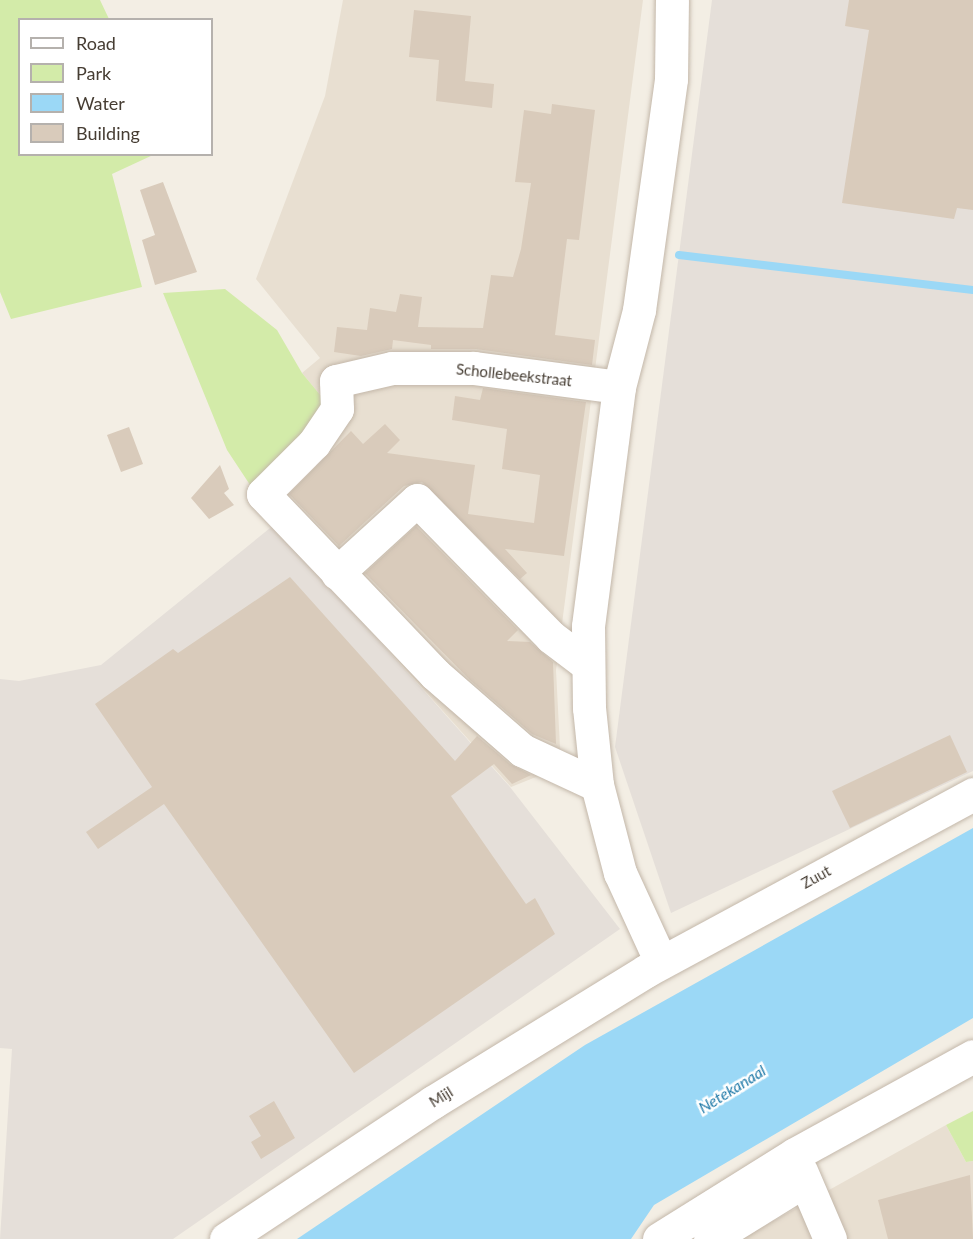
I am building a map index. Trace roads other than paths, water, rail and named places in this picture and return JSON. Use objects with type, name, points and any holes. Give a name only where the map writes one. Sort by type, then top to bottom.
[{"type":"street","points":[[661,962],[620,873],[597,785],[588,665],[588,626],[619,387],[639,310],[669,90],[672,0]]},
{"type":"street","name":"Schollebeekstraat","points":[[597,785],[522,750],[435,674],[263,494],[314,443],[337,409],[336,381],[392,368],[474,368],[619,387]]},
{"type":"street","points":[[337,573],[417,500],[551,637],[588,665]]},
{"type":"street","name":"Zuut","points":[[661,962],[973,794]]},
{"type":"street","name":"Mijl","points":[[226,1239],[433,1102],[661,962]]},
{"type":"street","points":[[659,1239],[721,1199],[973,1056]]},
{"type":"street","points":[[710,1239],[802,1176],[830,1239]]},
{"type":"water","name":"Netekanaal","points":[[973,828],[973,1018],[654,1205],[631,1239],[297,1239],[585,1045]]},
{"type":"waterway","points":[[679,255],[973,290]]}]
